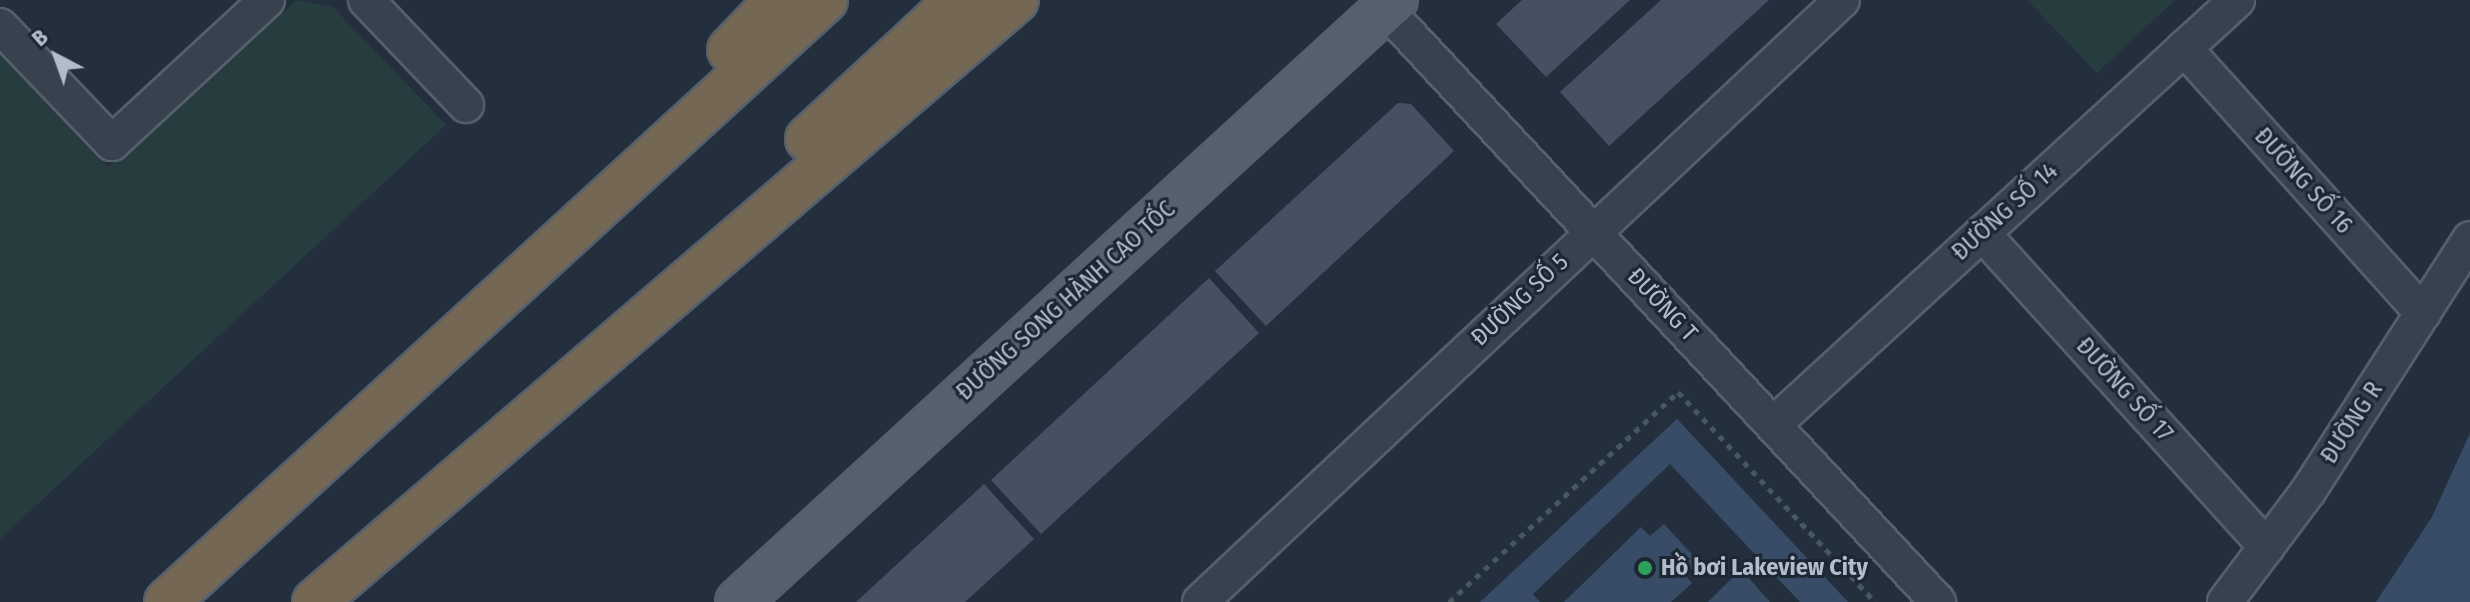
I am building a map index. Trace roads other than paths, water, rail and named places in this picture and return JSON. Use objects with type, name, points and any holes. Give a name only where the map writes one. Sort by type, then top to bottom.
[{"type":"highway","points":[[171,598],[633,152],[778,0]]},
{"type":"highway","points":[[171,598],[825,0]]},
{"type":"highway","points":[[307,602],[958,0]]},
{"type":"highway","points":[[315,602],[1016,0]]},
{"type":"main road","name":"ĐƯỜNG SONG HÀNH CAO TỐC","points":[[738,602],[1390,4]]},
{"type":"street","points":[[0,26],[112,143],[267,0]]},
{"type":"street","points":[[366,0],[466,105]]},
{"type":"street","name":"ĐƯỜNG SỐ 5","points":[[1200,602],[1842,0]]},
{"type":"street","name":"ĐƯỜNG SỐ 14","points":[[1774,424],[2237,0]]},
{"type":"street","name":"ĐƯỜNG T","points":[[1390,4],[1594,231],[1938,602]]},
{"type":"street","name":"ĐƯỜNG SỐ 16","points":[[2184,48],[2423,313]]},
{"type":"street","name":"ĐƯỜNG SỐ 17","points":[[1982,233],[2267,547]]},
{"type":"street","name":"ĐƯỜNG R","points":[[2225,602],[2267,547],[2470,239]]},
{"type":"water","points":[[1677,419],[1848,602],[1800,602],[1670,464],[1533,594],[1540,602],[1480,602]]},
{"type":"water","points":[[2470,433],[2470,602],[2376,602],[2432,517]]},
{"type":"water","name":"Hồ bơi Lakeview City","points":[[1664,524],[1699,562],[1685,575],[1692,583],[1671,602],[1564,602],[1641,527],[1650,536]]},
{"type":"water","points":[[1741,569],[1770,602],[1708,602]]},
{"type":"place","name":"Hồ bơi Lakeview City","points":[[1645,568]]}]
